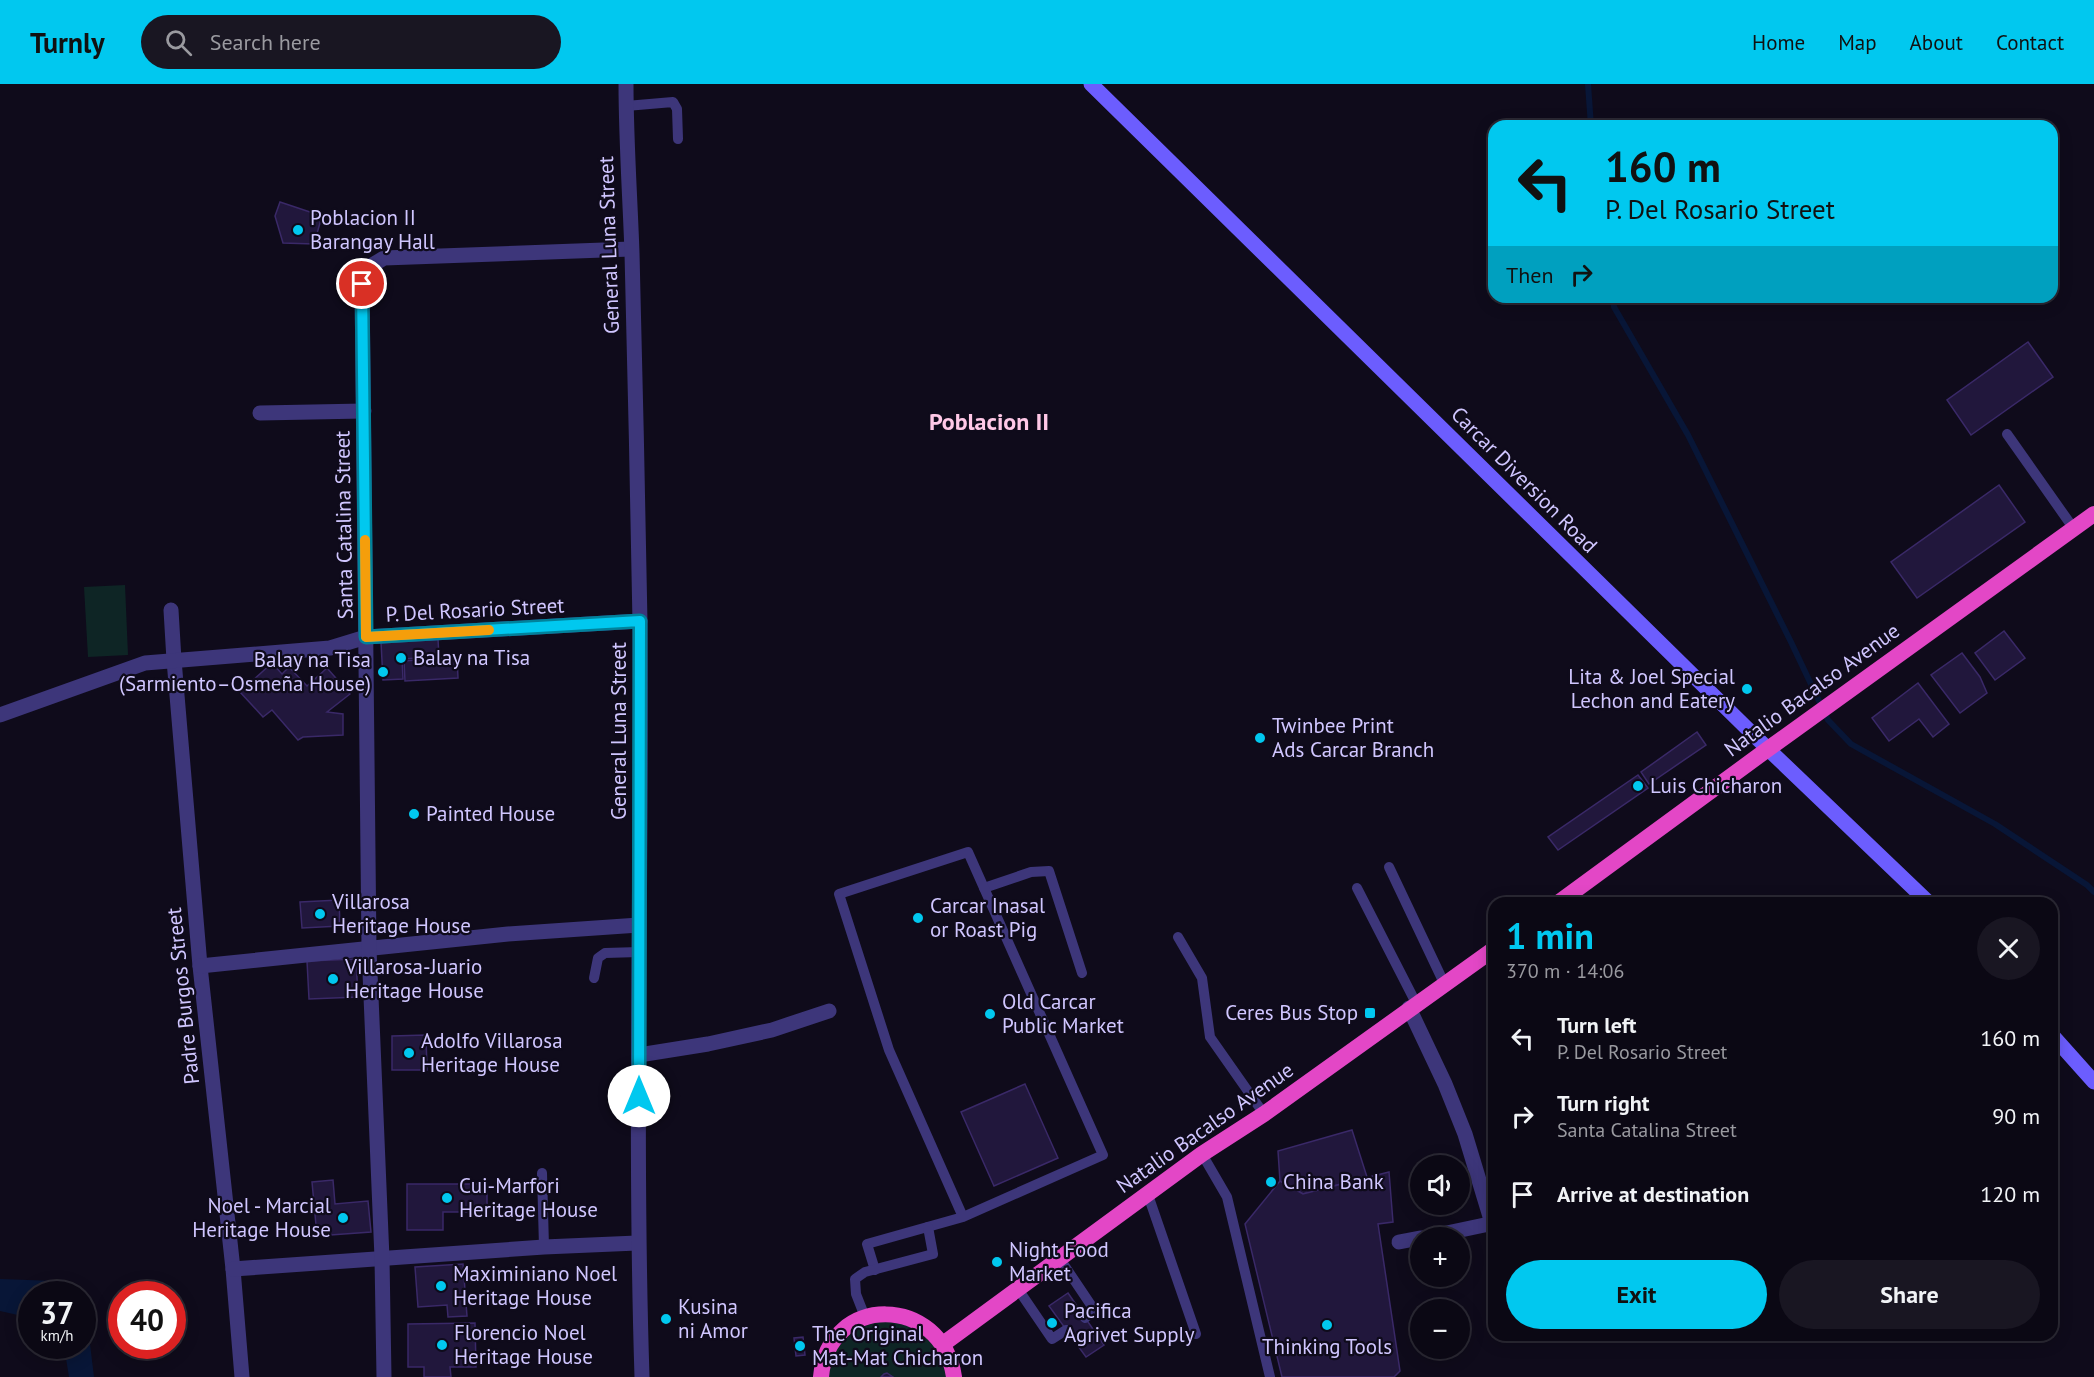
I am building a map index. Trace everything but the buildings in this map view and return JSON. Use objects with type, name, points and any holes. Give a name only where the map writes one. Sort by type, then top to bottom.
[{"type":"highway","name":"Natalio Bacalso Avenue","points":[[1566,897],[2094,514]]},
{"type":"highway","name":"Natalio Bacalso Avenue","points":[[943,1344],[1202,1155],[1264,1114],[1488,953]]},
{"type":"highway","points":[[820,1377],[827,1350],[837,1335],[850,1324],[866,1317],[892,1314],[917,1321],[932,1330],[943,1344],[951,1362],[954,1377]]},
{"type":"main road","name":"Carcar Diversion Road","points":[[1091,84],[1768,749],[1923,897]]},
{"type":"main road","points":[[2058,1042],[2094,1082]]},
{"type":"street","name":"General Luna Street","points":[[626,84],[640,621],[637,1243],[642,1377]]},
{"type":"street","name":"Santa Catalina Street","points":[[384,1377],[369,949],[362,284],[369,267],[384,258],[632,249]]},
{"type":"street","points":[[260,413],[364,411]]},
{"type":"street","name":"Padre Burgos Street","points":[[171,610],[200,966],[233,1269],[242,1377]]},
{"type":"street","name":"P. Del Rosario Street","points":[[0,715],[145,663],[330,648],[366,637],[640,621]]},
{"type":"street","points":[[200,966],[508,934],[639,925]]},
{"type":"street","points":[[1413,1005],[1465,1134],[1488,1207]]},
{"type":"street","points":[[639,1055],[708,1044],[772,1030],[829,1011]]},
{"type":"street","points":[[1470,1228],[1488,1224]]},
{"type":"street","points":[[1399,1242],[1410,1240]]},
{"type":"street","points":[[233,1269],[544,1247],[637,1243]]},
{"type":"lane","points":[[626,106],[673,102],[677,109],[678,140]]},
{"type":"lane","points":[[2007,434],[2074,529]]},
{"type":"lane","points":[[875,1270],[867,1244],[963,1217],[1104,1155],[968,852],[839,894],[890,1050],[963,1217]]},
{"type":"lane","points":[[1389,867],[1444,983]]},
{"type":"lane","points":[[984,888],[1031,872],[1049,871],[1082,973]]},
{"type":"lane","points":[[1357,888],[1413,1005]]},
{"type":"lane","points":[[1178,937],[1202,978],[1210,1037],[1264,1114]]},
{"type":"lane","points":[[594,978],[598,958],[605,953],[639,952]]},
{"type":"lane","points":[[1202,1155],[1227,1197],[1270,1377]]},
{"type":"lane","points":[[542,1173],[544,1247]]},
{"type":"lane","points":[[1148,1195],[1196,1334]]},
{"type":"lane","points":[[866,1317],[856,1294],[855,1279],[865,1272],[933,1254],[928,1227]]},
{"type":"lane","points":[[1060,1259],[1095,1311],[1085,1318]]},
{"type":"lane","points":[[1018,1289],[1052,1340],[1066,1329]]},
{"type":"green space","points":[[125,585],[128,655],[88,657],[84,587]]},
{"type":"green space","points":[[883,1320],[914,1327],[937,1348],[947,1377],[828,1377],[834,1352],[854,1330]]},
{"type":"water","points":[[0,1279],[55,1281],[18,1281],[18,1315],[0,1311]]},
{"type":"water","points":[[66,1359],[92,1359],[94,1377],[69,1377]]},
{"type":"waterway","points":[[1588,84],[1591,120]]},
{"type":"waterway","points":[[1614,303],[1688,435],[1828,720],[1851,744],[1995,824],[2087,885],[2094,892]]},
{"type":"slow traffic","points":[[365,540],[366,637],[489,630]]},
{"type":"place","name":"Poblacion II Barangay Hall","points":[[298,230]]},
{"type":"place","name":"Balay na Tisa","points":[[401,658]]},
{"type":"place","name":"Balay na Tisa (Sarmiento–Osmeña House)","points":[[383,672]]},
{"type":"place","name":"Lita & Joel Special Lechon and Eatery","points":[[1747,689]]},
{"type":"place","name":"Twinbee Print Ads Carcar Branch","points":[[1260,738]]},
{"type":"place","name":"Luis Chicharon","points":[[1638,786]]},
{"type":"place","name":"Painted House","points":[[414,814]]},
{"type":"place","name":"Villarosa Heritage House","points":[[320,914]]},
{"type":"place","name":"Carcar Inasal or Roast Pig","points":[[918,918]]},
{"type":"place","name":"Villarosa-Juario Heritage House","points":[[333,979]]},
{"type":"place","name":"Ceres Bus Stop","points":[[1370,1013]]},
{"type":"place","name":"Old Carcar Public Market","points":[[990,1014]]},
{"type":"place","name":"Adolfo Villarosa Heritage House","points":[[409,1053]]},
{"type":"place","name":"China Bank","points":[[1271,1182]]},
{"type":"place","name":"Cui-Marfori Heritage House","points":[[447,1198]]},
{"type":"place","name":"Noel - Marcial Heritage House","points":[[343,1218]]},
{"type":"place","name":"Night Food Market","points":[[997,1262]]},
{"type":"place","name":"Maximiniano Noel Heritage House","points":[[441,1286]]},
{"type":"place","name":"Kusina ni Amor","points":[[666,1319]]},
{"type":"place","name":"Pacifica Agrivet Supply","points":[[1052,1323]]},
{"type":"place","name":"Thinking Tools","points":[[1327,1325]]},
{"type":"place","name":"Florencio Noel Heritage House","points":[[442,1345]]},
{"type":"place","name":"The Original Mat-Mat Chicharon","points":[[800,1346]]},
{"type":"district","name":"Poblacion II","points":[[989,422]]},
{"type":"route","points":[[362,284],[366,637],[640,621],[639,1096]]}]
